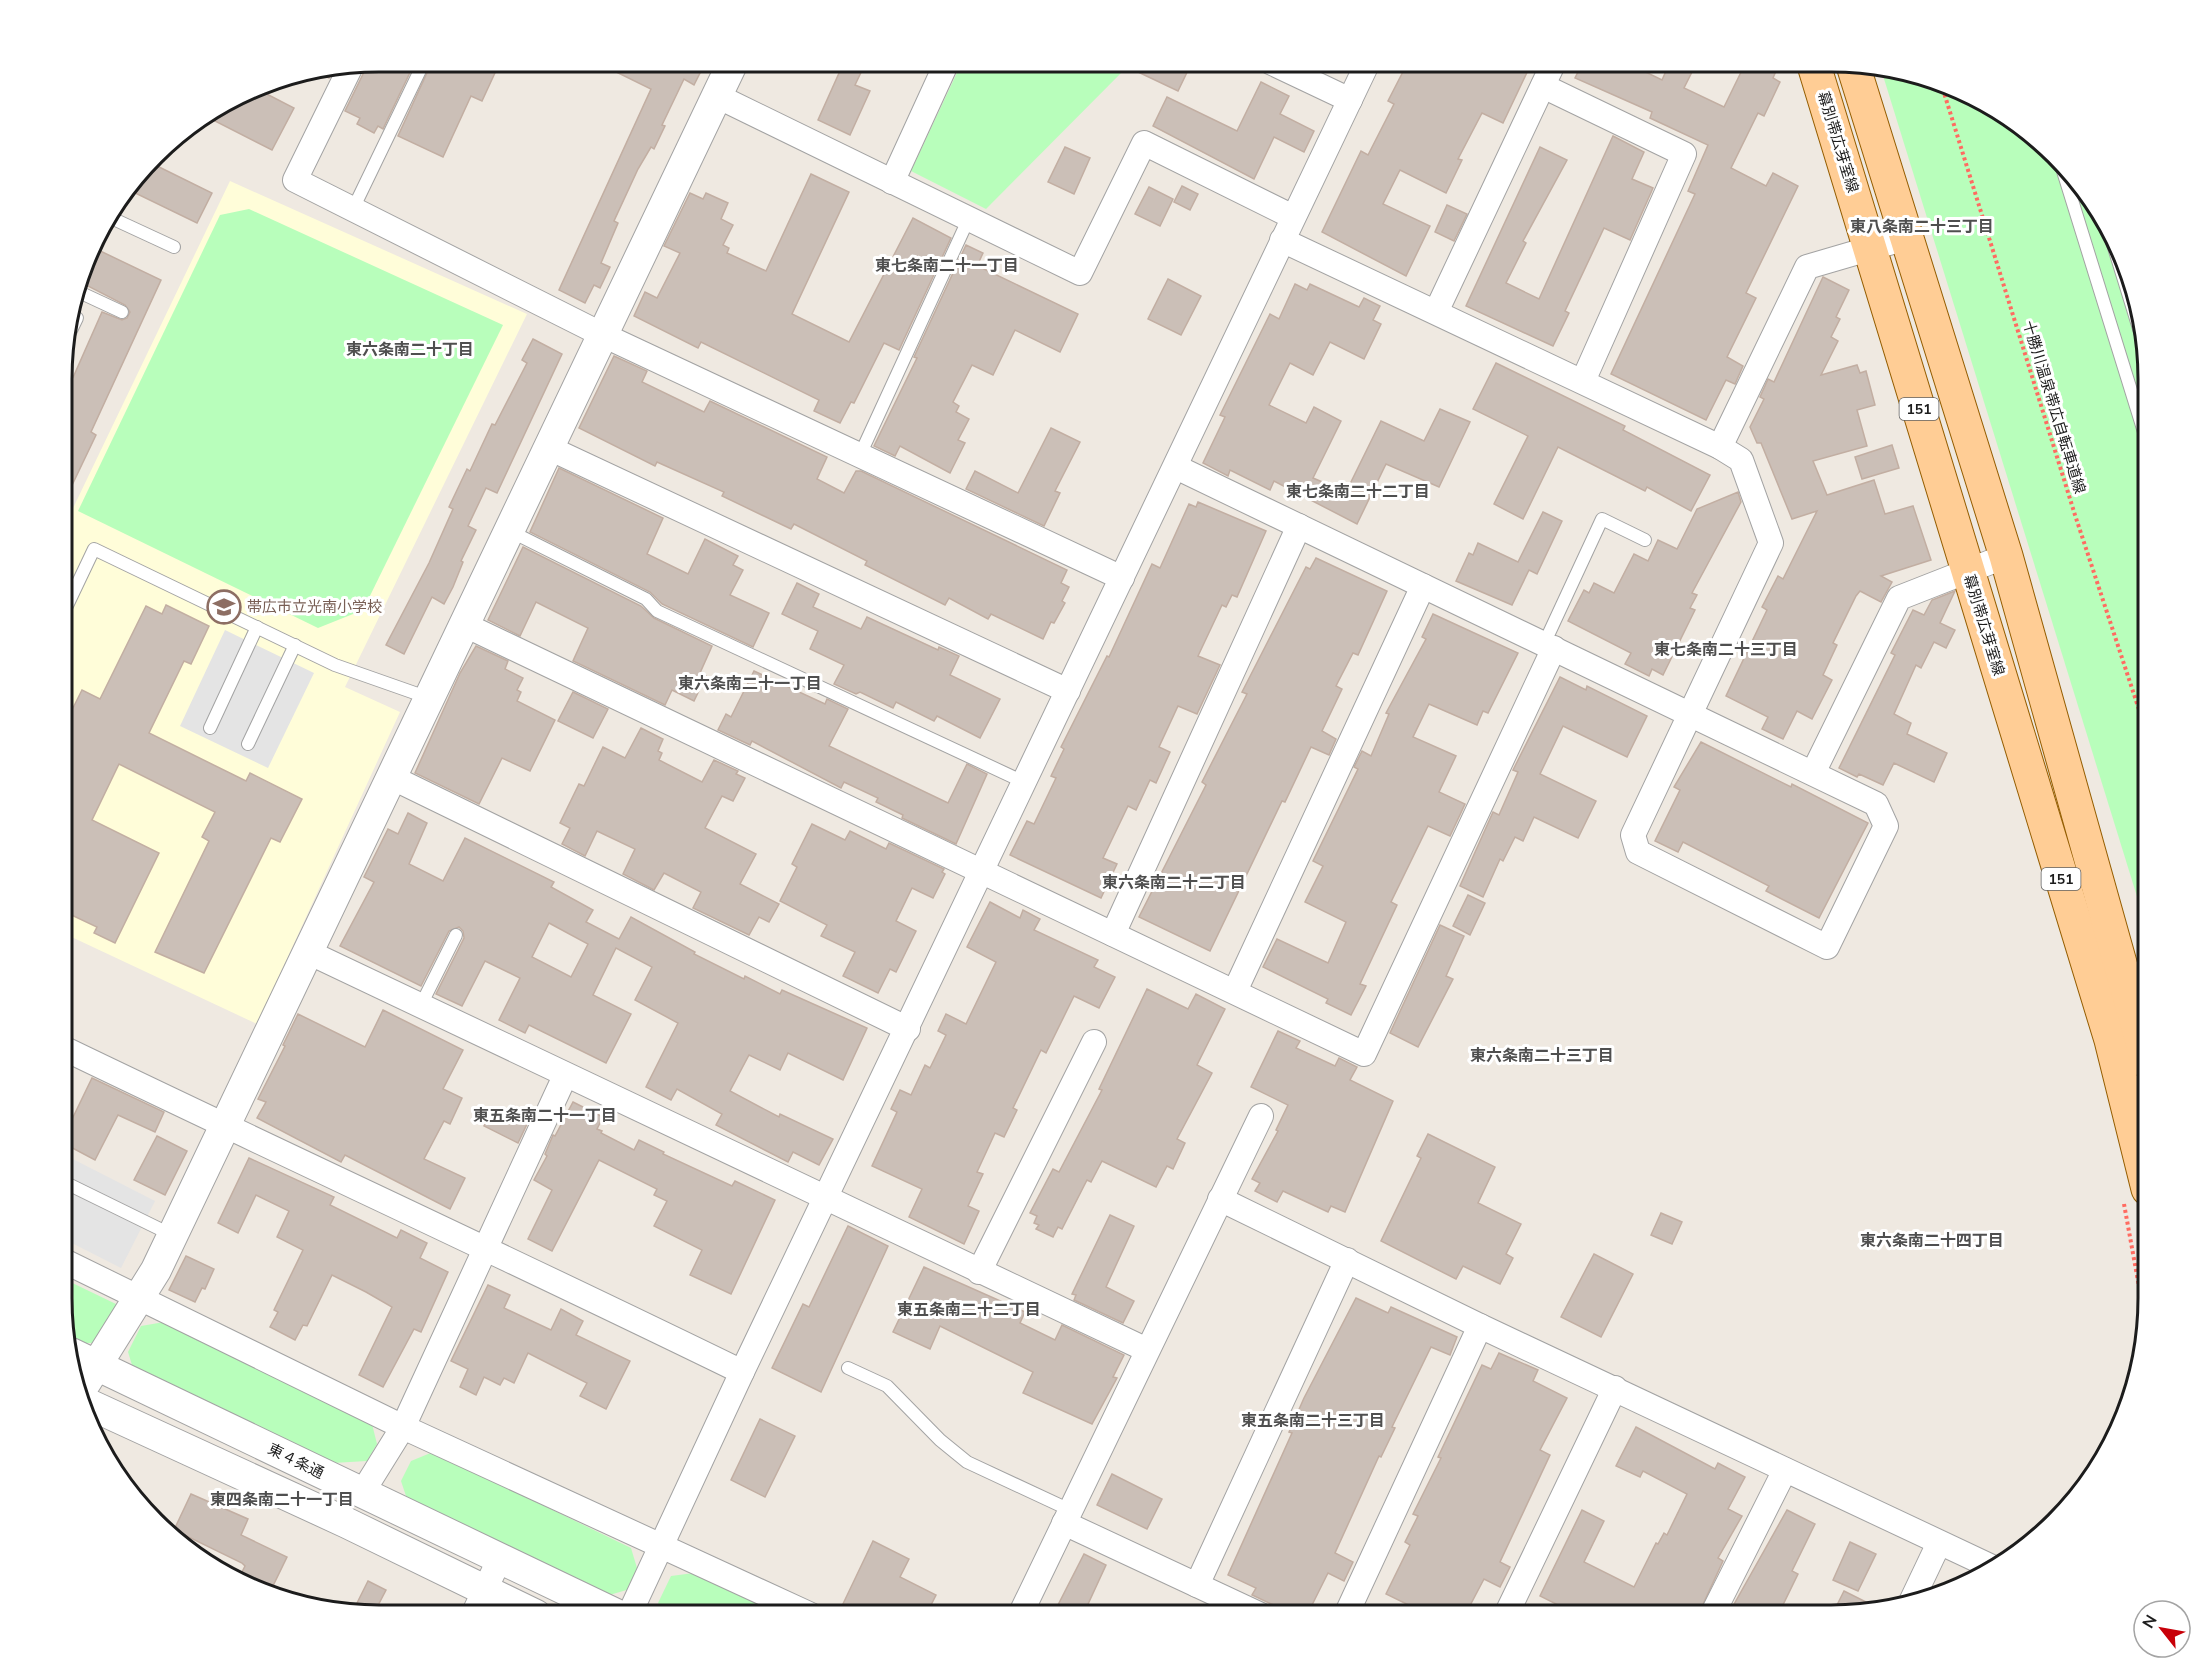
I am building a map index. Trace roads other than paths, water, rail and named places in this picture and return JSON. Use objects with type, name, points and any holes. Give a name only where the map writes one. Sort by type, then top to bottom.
[{"type":"main road","name":"幕別帯広芽室線","points":[[1816,72],[2111,1040],[2138,1149]]},
{"type":"main road","name":"151","points":[[1856,73],[2006,556],[2138,1027]]},
{"type":"street","points":[[82,1378],[84,1359],[141,1297],[173,1235],[728,72]]},
{"type":"street","points":[[892,182],[942,72]]},
{"type":"street","points":[[1291,72],[1350,100]]},
{"type":"street","points":[[634,1605],[742,1372],[1026,783],[1363,72]]},
{"type":"street","points":[[1436,312],[1549,72]]},
{"type":"street","points":[[347,74],[295,180],[603,334],[1122,578]]},
{"type":"street","points":[[1543,86],[1684,154],[1583,381]]},
{"type":"street","points":[[717,96],[1080,273],[1144,142],[1293,217]]},
{"type":"street","points":[[1720,447],[1807,267],[1906,238]]},
{"type":"street","points":[[1176,467],[1423,586],[1549,646],[1690,714],[1813,773],[1876,804],[1886,826],[1827,946],[1638,852],[1633,834],[1690,714],[1771,543],[1742,460],[1720,447],[1583,381],[1282,240]]},
{"type":"street","points":[[549,448],[1068,691]]},
{"type":"street","points":[[1113,934],[1299,526]]},
{"type":"street","points":[[1813,773],[1899,598],[2006,556]]},
{"type":"street","points":[[1235,991],[1423,586]]},
{"type":"street","points":[[465,625],[982,874],[1235,991],[1364,1054],[1549,646]]},
{"type":"street","points":[[391,777],[908,1029]]},
{"type":"street","points":[[308,952],[826,1200],[1148,1350]]},
{"type":"street","points":[[979,1272],[1094,1042]]},
{"type":"street","points":[[72,1052],[224,1126],[486,1247],[742,1372]]},
{"type":"street","points":[[362,1494],[403,1427],[565,1076]]},
{"type":"street","points":[[1025,1605],[1261,1116]]},
{"type":"street","points":[[1220,1199],[1480,1326],[1985,1564]]},
{"type":"street","points":[[1197,1585],[1347,1260]]},
{"type":"street","points":[[72,1265],[403,1427],[790,1605]]},
{"type":"street","points":[[1351,1605],[1480,1326]]},
{"type":"street","name":"東４条通","points":[[84,1359],[597,1605]]},
{"type":"street","points":[[1519,1605],[1615,1388]]},
{"type":"street","points":[[91,1405],[347,1523],[479,1603],[500,1558]]},
{"type":"street","points":[[1718,1605],[1785,1470]]},
{"type":"street","points":[[1067,1517],[1240,1605]]},
{"type":"street","points":[[1915,1594],[1939,1543]]},
{"type":"lane","points":[[353,209],[419,72]]},
{"type":"lane","points":[[2066,181],[2138,414]]},
{"type":"lane","points":[[860,455],[969,218]]},
{"type":"lane","points":[[116,220],[174,247]]},
{"type":"lane","points":[[84,294],[122,312]]},
{"type":"lane","points":[[1549,646],[1602,519],[1645,540]]},
{"type":"lane","points":[[510,531],[646,599],[657,611],[1026,783]]},
{"type":"lane","points":[[72,595],[94,549],[335,664],[430,698]]},
{"type":"lane","points":[[210,728],[257,627]]},
{"type":"lane","points":[[248,744],[295,645]]},
{"type":"lane","points":[[420,1007],[456,935]]},
{"type":"lane","points":[[72,1186],[173,1235]]},
{"type":"lane","points":[[848,1368],[887,1386],[940,1440],[967,1462],[1067,1517]]},
{"type":"place","name":"帯広市立光南小学校","points":[[224,607]]},
{"type":"district","name":"東八条南二十三丁目","points":[[1922,226]]},
{"type":"district","name":"東七条南二十一丁目","points":[[947,265]]},
{"type":"district","name":"東六条南二十丁目","points":[[410,349]]},
{"type":"district","name":"東七条南二十二丁目","points":[[1358,491]]},
{"type":"district","name":"東七条南二十三丁目","points":[[1726,649]]},
{"type":"district","name":"東六条南二十一丁目","points":[[750,683]]},
{"type":"district","name":"東六条南二十二丁目","points":[[1174,882]]},
{"type":"district","name":"東六条南二十三丁目","points":[[1542,1055]]},
{"type":"district","name":"東五条南二十一丁目","points":[[545,1115]]},
{"type":"district","name":"東六条南二十四丁目","points":[[1932,1240]]},
{"type":"district","name":"東五条南二十二丁目","points":[[969,1309]]},
{"type":"district","name":"東五条南二十三丁目","points":[[1313,1420]]},
{"type":"district","name":"東四条南二十一丁目","points":[[282,1499]]}]
